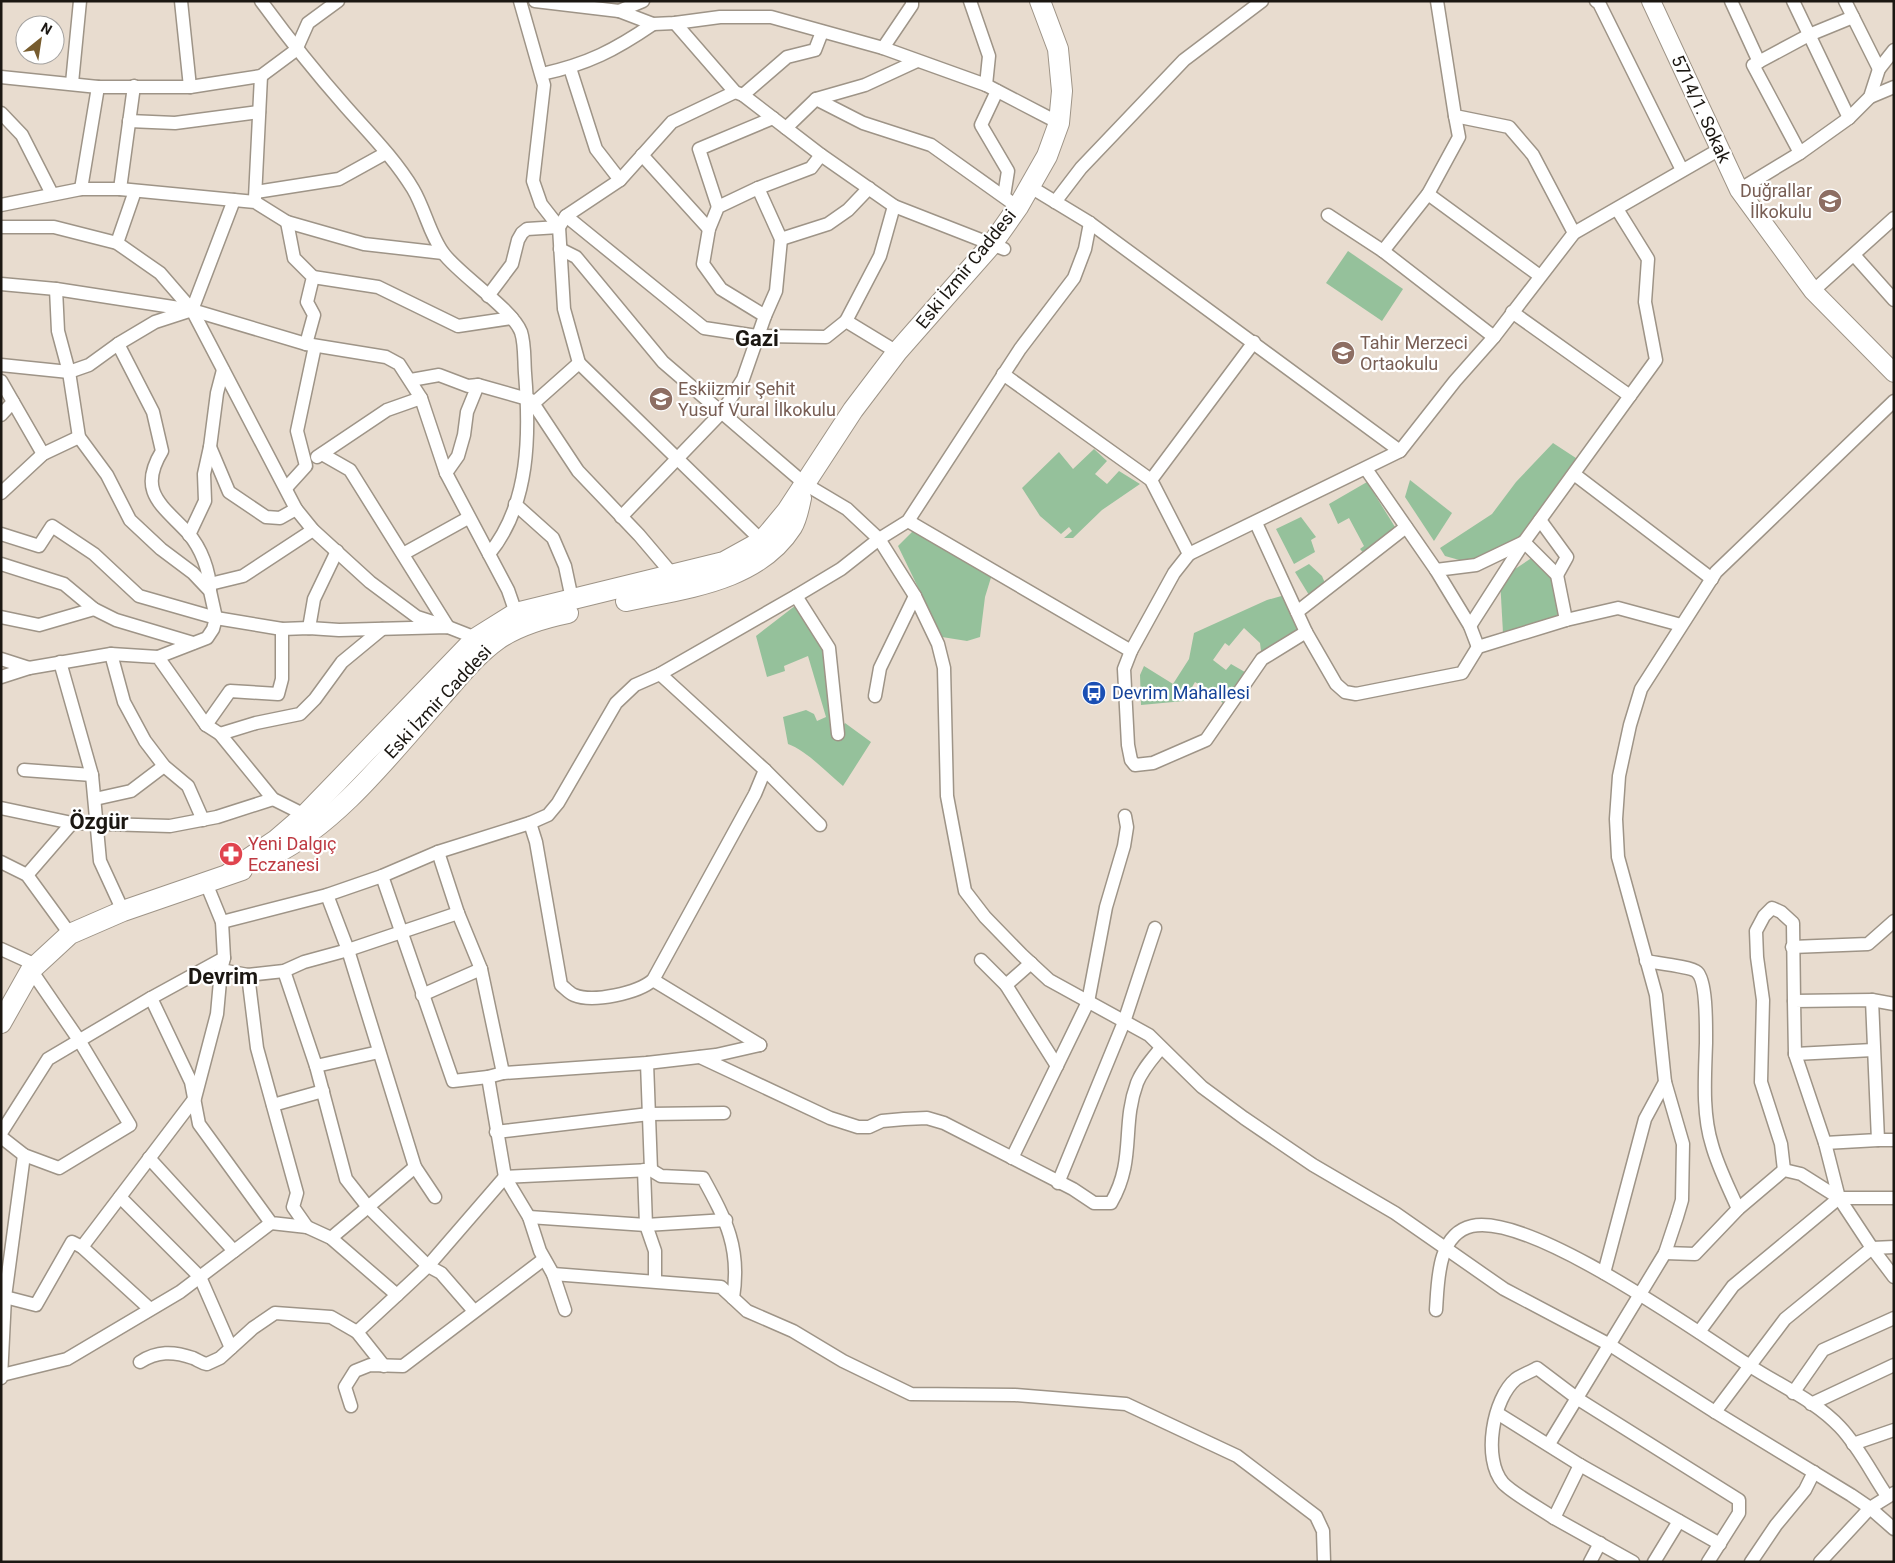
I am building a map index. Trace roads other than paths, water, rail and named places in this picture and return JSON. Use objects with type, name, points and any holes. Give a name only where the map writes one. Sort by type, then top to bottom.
[{"type":"main road","name":"Eski İzmir Caddesi","points":[[314,819],[476,638],[516,613],[724,562],[762,541],[787,511],[854,410],[897,352],[998,247],[1011,201],[1041,194],[1046,156],[1059,123],[1062,91],[1058,49],[1040,1]]},
{"type":"main road","points":[[998,247],[1041,194],[1063,149],[1071,122],[1074,91],[1072,60],[1050,1]]},
{"type":"main road","name":"5714/1. Sokak","points":[[1651,1],[1740,190],[1813,290],[1894,373]]},
{"type":"main road","name":"Eski İzmir Caddesi","points":[[1,1023],[7,1003],[34,968],[70,934],[123,911],[230,873],[276,840],[314,819],[356,791],[474,660],[498,640],[520,628],[553,617],[725,578],[750,567],[774,549],[794,526],[805,484]]},
{"type":"street","points":[[72,83],[80,1]]},
{"type":"street","points":[[181,1],[190,87]]},
{"type":"street","points":[[261,1],[296,50],[386,153],[414,190],[443,253],[512,318],[521,333],[531,400],[527,446],[515,504],[502,535],[489,554]]},
{"type":"street","points":[[1,76],[98,87],[190,87],[261,76],[296,50],[308,23],[338,1]]},
{"type":"street","points":[[520,1],[542,74],[544,93],[533,181],[541,204],[559,227]]},
{"type":"street","points":[[535,1],[619,10],[653,24],[720,17],[770,17],[883,48],[992,88],[1059,123]]},
{"type":"street","points":[[619,10],[643,1]]},
{"type":"street","points":[[883,48],[912,4],[912,1]]},
{"type":"street","points":[[970,1],[989,56],[992,88],[981,125],[1008,171],[1011,201]]},
{"type":"street","points":[[1383,251],[1428,194],[1459,137],[1437,1]]},
{"type":"street","points":[[1596,1],[1599,3],[1682,170]]},
{"type":"street","points":[[1731,1],[1759,62]]},
{"type":"street","points":[[1793,1],[1848,118]]},
{"type":"street","points":[[1845,1],[1879,69]]},
{"type":"street","points":[[1257,2],[1184,60],[1081,168],[1041,194],[1090,223],[1400,451]]},
{"type":"street","points":[[1800,153],[1753,65],[1809,35],[1853,17]]},
{"type":"street","points":[[675,23],[739,94],[894,206],[998,247]]},
{"type":"street","points":[[542,74],[570,68],[617,48],[653,24]]},
{"type":"street","points":[[762,541],[676,460],[579,363],[564,308],[559,227],[566,216],[620,180],[672,122],[739,94],[787,57],[815,50],[822,32]]},
{"type":"street","points":[[1870,97],[1879,69],[1894,50]]},
{"type":"street","points":[[786,128],[816,99],[865,85],[917,61]]},
{"type":"street","points":[[570,68],[596,149],[620,180]]},
{"type":"street","points":[[255,197],[261,76]]},
{"type":"street","points":[[120,189],[134,86]]},
{"type":"street","points":[[82,189],[98,87]]},
{"type":"street","points":[[1740,190],[1800,153],[1848,118],[1870,97],[1894,87]]},
{"type":"street","points":[[816,99],[862,123],[931,145],[1011,201]]},
{"type":"street","points":[[129,121],[176,123],[258,112]]},
{"type":"street","points":[[1,113],[22,135],[52,194]]},
{"type":"street","points":[[1455,116],[1509,127],[1533,155],[1574,233]]},
{"type":"street","points":[[764,316],[721,289],[703,264],[709,229],[718,207],[699,148],[773,118]]},
{"type":"street","points":[[1306,632],[1262,658],[1206,740],[1153,763],[1135,765],[1131,760],[1128,745],[1124,669],[1131,651],[1174,573],[1189,554],[1400,451],[1455,381],[1494,337],[1574,233],[1720,149]]},
{"type":"street","points":[[1,205],[82,189],[120,189],[234,200],[339,179],[386,153]]},
{"type":"street","points":[[642,155],[709,229]]},
{"type":"street","points":[[718,207],[758,188],[811,168],[821,155]]},
{"type":"street","points":[[621,517],[722,412],[743,378],[764,316],[776,291],[781,239],[758,188]]},
{"type":"street","points":[[781,239],[828,224],[848,210],[869,188]]},
{"type":"street","points":[[117,243],[135,191]]},
{"type":"street","points":[[1428,194],[1540,276]]},
{"type":"street","points":[[255,197],[287,222],[364,244],[443,253]]},
{"type":"street","points":[[192,310],[234,200]]},
{"type":"street","points":[[566,216],[704,328],[757,336],[826,337],[846,321],[880,256],[894,206]]},
{"type":"street","points":[[1470,626],[1524,542],[1656,360],[1645,302],[1648,259],[1616,210]]},
{"type":"street","points":[[1328,215],[1383,251],[1494,337]]},
{"type":"street","points":[[1813,290],[1894,218]]},
{"type":"street","points":[[287,222],[294,258],[313,277],[378,287],[458,326],[512,318]]},
{"type":"street","points":[[222,922],[326,895],[382,876],[438,852],[530,823],[548,815],[558,803],[616,703],[635,685],[660,674],[841,569],[879,539],[908,521],[1003,374],[1074,278],[1085,250],[1090,223]]},
{"type":"street","points":[[1,227],[54,227],[117,243],[160,273],[192,310],[296,509],[313,530],[370,582],[417,617],[448,626],[476,638]]},
{"type":"street","points":[[488,296],[510,268],[522,233],[527,230],[559,227]]},
{"type":"street","points":[[560,249],[576,257],[663,362],[805,484],[847,509],[879,539],[915,596],[938,644],[944,668],[947,796],[965,891],[985,917],[1031,964],[1049,980],[1149,1035],[1202,1087],[1313,1165],[1395,1213],[1504,1289],[1610,1345],[1814,1472],[1870,1508],[1894,1529]]},
{"type":"street","points":[[1854,255],[1894,300]]},
{"type":"street","points":[[306,466],[297,431],[311,345],[314,315],[307,302],[313,277]]},
{"type":"street","points":[[1,284],[56,289],[192,310],[311,345],[386,357],[400,364],[421,398],[446,473],[468,518],[508,590],[516,613]]},
{"type":"street","points":[[56,289],[58,331],[69,372],[79,437],[107,475],[130,520],[161,549],[210,587]]},
{"type":"street","points":[[1,365],[69,372],[89,365],[118,344],[155,322],[192,310]]},
{"type":"street","points":[[1512,312],[1630,396]]},
{"type":"street","points":[[846,321],[897,352]]},
{"type":"street","points":[[1151,480],[1254,342]]},
{"type":"street","points":[[1,677],[29,668],[111,654],[158,657],[207,638],[213,629],[216,618],[201,553],[189,535],[160,507],[152,488],[152,467],[162,451],[153,412],[118,344]]},
{"type":"street","points":[[531,400],[579,363]]},
{"type":"street","points":[[189,535],[205,501],[204,474],[222,370]]},
{"type":"street","points":[[1003,374],[1151,480],[1189,554]]},
{"type":"street","points":[[411,380],[439,376],[468,386],[478,385],[531,400],[578,471],[639,535],[672,575]]},
{"type":"street","points":[[1,381],[43,454]]},
{"type":"street","points":[[446,473],[458,456],[464,436],[467,412],[478,385]]},
{"type":"street","points":[[286,488],[306,466],[322,454],[388,410],[421,398]]},
{"type":"street","points":[[1549,1444],[1642,1295],[1665,1253],[1682,1200],[1683,1144],[1665,1082],[1656,996],[1618,856],[1616,819],[1619,776],[1640,689],[1712,579],[1729,558],[1894,401]]},
{"type":"street","points":[[1,415],[12,402]]},
{"type":"street","points":[[1,493],[43,454],[79,437]]},
{"type":"street","points":[[210,447],[229,492],[266,517],[280,518],[296,509]]},
{"type":"street","points":[[322,454],[350,470],[448,626]]},
{"type":"street","points":[[1366,469],[1436,570],[1470,626],[1478,647]]},
{"type":"street","points":[[1574,474],[1712,579]]},
{"type":"street","points":[[515,504],[553,538],[565,566],[572,599]]},
{"type":"street","points":[[403,554],[468,518]]},
{"type":"street","points":[[1540,520],[1567,557],[1557,575]]},
{"type":"street","points":[[908,521],[1131,651]]},
{"type":"street","points":[[1256,522],[1306,632],[1336,684],[1345,692],[1356,694],[1462,673],[1478,647],[1566,620],[1618,608],[1681,625]]},
{"type":"street","points":[[1,534],[39,546],[52,526],[94,554],[139,596],[216,618],[282,629],[339,630],[448,626]]},
{"type":"street","points":[[1297,612],[1406,527]]},
{"type":"street","points":[[210,587],[243,576],[313,530]]},
{"type":"street","points":[[1436,570],[1476,565],[1524,542]]},
{"type":"street","points":[[1524,542],[1557,575],[1566,620]]},
{"type":"street","points":[[309,628],[314,599],[337,551]]},
{"type":"street","points":[[1,564],[64,584],[94,609],[116,620],[193,643]]},
{"type":"street","points":[[796,596],[829,648],[838,734]]},
{"type":"street","points":[[874,696],[880,668],[915,596]]},
{"type":"street","points":[[1,617],[39,626],[94,609]]},
{"type":"street","points":[[206,725],[230,691],[278,694],[282,679],[282,629]]},
{"type":"street","points":[[220,734],[256,723],[300,714],[315,699],[342,662],[382,629]]},
{"type":"street","points":[[111,654],[124,702],[145,741],[164,766],[188,786],[203,820]]},
{"type":"street","points":[[158,657],[206,725],[220,734],[273,799],[314,819]]},
{"type":"street","points":[[1,660],[29,668]]},
{"type":"street","points":[[60,662],[92,775],[100,861],[123,911]]},
{"type":"street","points":[[660,674],[765,770],[820,824]]},
{"type":"street","points":[[95,799],[131,791],[164,766]]},
{"type":"street","points":[[24,770],[92,775]]},
{"type":"street","points":[[530,823],[538,852],[562,985],[573,995],[592,1000],[644,988],[653,980],[755,794],[765,770]]},
{"type":"street","points":[[1,808],[72,823],[170,826],[217,817],[273,799]]},
{"type":"street","points":[[1012,1158],[1088,1002],[1106,908],[1128,827],[1125,816]]},
{"type":"street","points":[[27,875],[72,823]]},
{"type":"street","points":[[438,852],[458,913],[481,969],[503,1073]]},
{"type":"street","points":[[1,862],[27,875],[70,934]]},
{"type":"street","points":[[382,876],[453,1081],[488,1077],[503,1073],[647,1063],[700,1057],[760,1045],[653,980]]},
{"type":"street","points":[[82,1247],[195,1098],[217,1014],[222,964],[222,922],[206,882]]},
{"type":"street","points":[[326,895],[348,950],[414,1168],[435,1197]]},
{"type":"street","points":[[1784,1170],[1781,1144],[1761,1082],[1763,1000],[1757,957],[1756,931],[1764,916],[1772,908],[1781,912],[1793,923],[1792,947],[1796,1054],[1825,1143],[1838,1198],[1894,1277]]},
{"type":"street","points":[[1,1133],[48,1059],[151,998],[222,964],[248,975],[284,971],[304,962],[348,950],[458,913]]},
{"type":"street","points":[[1792,947],[1868,944],[1894,921]]},
{"type":"street","points":[[1058,1183],[1124,1022],[1154,928]]},
{"type":"street","points":[[1,949],[34,968],[130,1125],[59,1168],[24,1155],[1,1137]]},
{"type":"street","points":[[981,960],[1006,985],[1057,1066]]},
{"type":"street","points":[[1646,961],[1690,968],[1698,973],[1702,981],[1706,1021],[1705,1094],[1711,1145],[1738,1209]]},
{"type":"street","points":[[1006,985],[1031,964]]},
{"type":"street","points":[[422,995],[481,969]]},
{"type":"street","points":[[284,971],[316,1066],[346,1179],[368,1207],[428,1266],[441,1273],[474,1311]]},
{"type":"street","points":[[248,975],[257,1048],[298,1193],[293,1207],[307,1227]]},
{"type":"street","points":[[151,998],[191,1082],[199,1124],[271,1223]]},
{"type":"street","points":[[1794,1001],[1872,1000],[1894,1004]]},
{"type":"street","points":[[1872,1000],[1878,1140]]},
{"type":"street","points":[[700,1057],[830,1118],[858,1127],[869,1127],[882,1121],[927,1118],[950,1126],[1073,1189],[1094,1204],[1111,1203],[1121,1186],[1127,1166],[1130,1110],[1137,1082],[1161,1048]]},
{"type":"street","points":[[1796,1054],[1873,1050]]},
{"type":"street","points":[[316,1066],[379,1052]]},
{"type":"street","points":[[647,1063],[649,1114],[646,1225],[655,1251],[655,1281]]},
{"type":"street","points":[[488,1077],[505,1177],[529,1217],[544,1259],[553,1274],[565,1310]]},
{"type":"street","points":[[1604,1273],[1645,1119],[1665,1082]]},
{"type":"street","points":[[273,1105],[323,1091]]},
{"type":"street","points":[[496,1132],[649,1114],[724,1113]]},
{"type":"street","points":[[1825,1143],[1894,1140]]},
{"type":"street","points":[[24,1155],[5,1297],[2,1377],[68,1360],[200,1277],[271,1223],[307,1227],[331,1238],[397,1296]]},
{"type":"street","points":[[150,1158],[234,1251]]},
{"type":"street","points":[[331,1238],[414,1168]]},
{"type":"street","points":[[357,1332],[428,1266],[505,1177],[648,1170],[661,1176],[703,1178],[726,1220],[736,1268],[733,1298]]},
{"type":"street","points":[[1784,1170],[1801,1174],[1838,1198],[1894,1198]]},
{"type":"street","points":[[1665,1253],[1694,1254],[1738,1209],[1784,1170]]},
{"type":"street","points":[[120,1197],[200,1277],[231,1348]]},
{"type":"street","points":[[1699,1332],[1733,1286],[1838,1198]]},
{"type":"street","points":[[529,1217],[646,1225],[726,1220]]},
{"type":"street","points":[[1436,1310],[1439,1275],[1445,1248],[1457,1235],[1472,1226],[1502,1228],[1526,1234],[1604,1273],[1642,1295],[1749,1366],[1811,1404],[1840,1427],[1890,1495],[1870,1508],[1820,1562]]},
{"type":"street","points":[[5,1297],[36,1305],[72,1242],[82,1247],[150,1309]]},
{"type":"street","points":[[1716,1412],[1785,1319],[1872,1248],[1894,1247]]},
{"type":"street","points":[[352,1406],[345,1387],[355,1372],[370,1365],[403,1366],[544,1259]]},
{"type":"street","points":[[553,1274],[721,1287],[747,1310],[793,1331],[843,1361],[911,1394],[1015,1395],[1126,1404],[1237,1456],[1316,1516],[1324,1531],[1324,1562]]},
{"type":"street","points":[[140,1362],[152,1354],[164,1352],[175,1353],[207,1364],[220,1358],[253,1328],[275,1312],[331,1316],[357,1332],[384,1366]]},
{"type":"street","points":[[1793,1393],[1823,1350],[1894,1318]]},
{"type":"street","points":[[1811,1404],[1894,1365]]},
{"type":"street","points":[[1633,1562],[1554,1518],[1502,1482],[1492,1458],[1492,1432],[1497,1414],[1502,1399],[1516,1380],[1537,1368],[1578,1399],[1739,1500],[1739,1514],[1708,1562]]},
{"type":"street","points":[[1497,1414],[1549,1444],[1580,1465],[1720,1544]]},
{"type":"street","points":[[1853,1444],[1894,1430]]},
{"type":"street","points":[[1554,1518],[1580,1465]]},
{"type":"street","points":[[1751,1562],[1776,1525],[1805,1490],[1814,1472]]},
{"type":"street","points":[[1654,1562],[1679,1521]]},
{"type":"street","points":[[1590,1562],[1600,1543]]},
{"type":"place","name":"Duğrallar İlkokulu","points":[[1830,201]]},
{"type":"place","name":"Tahir Merzeci Ortaokulu","points":[[1343,353]]},
{"type":"place","name":"Eskiizmir Şehit Yusuf Vural İlkokulu","points":[[661,399]]},
{"type":"place","name":"Devrim Mahallesi","points":[[1094,693]]},
{"type":"place","name":"Yeni Dalgıç Eczanesi","points":[[231,854]]},
{"type":"district","name":"Gazi","points":[[757,338]]},
{"type":"district","name":"Özgür","points":[[99,821]]},
{"type":"district","name":"Devrim","points":[[223,976]]}]
